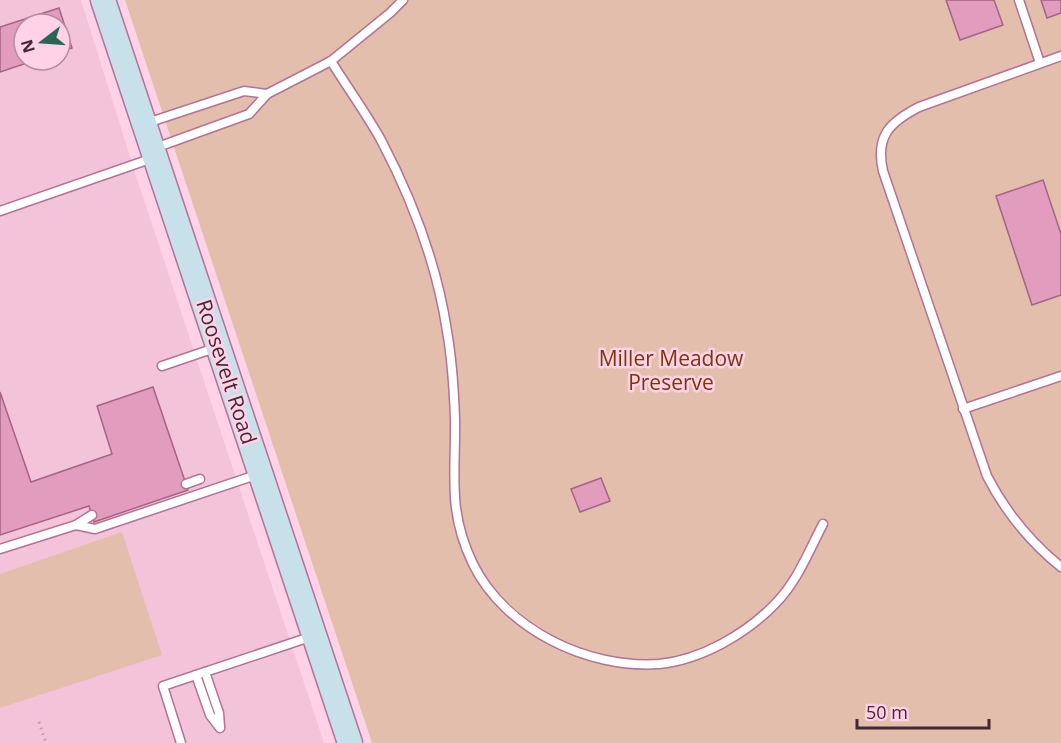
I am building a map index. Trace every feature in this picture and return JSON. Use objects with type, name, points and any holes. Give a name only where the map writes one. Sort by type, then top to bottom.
[{"type":"main road","name":"Roosevelt Road","points":[[103,0],[350,743]]},
{"type":"lane","points":[[0,211],[249,114],[267,94],[331,61],[404,0]]},
{"type":"lane","points":[[1019,0],[1040,63]]},
{"type":"lane","points":[[1061,56],[920,107],[896,119],[882,142],[880,157],[987,476],[1001,503],[1022,531],[1061,567]]},
{"type":"lane","points":[[331,61],[380,138],[418,223],[432,264],[443,310],[451,362],[455,420],[453,480],[455,510],[474,566],[490,590],[511,612],[536,633],[564,647],[593,657],[659,664],[689,657],[717,646],[747,628],[776,604],[799,572],[823,524]]},
{"type":"lane","points":[[144,124],[244,91],[267,94]]},
{"type":"lane","points":[[162,366],[219,347]]},
{"type":"lane","points":[[963,409],[1061,376]]},
{"type":"lane","points":[[76,525],[95,529],[260,473]]},
{"type":"lane","points":[[186,484],[200,479]]},
{"type":"lane","points":[[0,549],[76,525],[92,515]]},
{"type":"lane","points":[[181,743],[163,686],[315,636]]},
{"type":"lane","points":[[201,673],[219,712],[220,728],[210,715],[201,673]]},
{"type":"path","points":[[39,722],[46,743]]},
{"type":"shaded area","points":[[0,0],[81,0],[137,179],[324,743],[0,743]]},
{"type":"green space","name":"Miller Meadow Preserve","points":[[125,0],[1061,0],[1061,743],[372,743]]},
{"type":"green space","points":[[122,532],[162,655],[0,708],[0,574]]},
{"type":"building","points":[[946,0],[994,0],[1003,25],[960,40]]},
{"type":"building","points":[[1041,0],[1061,0],[1061,13],[1047,18]]},
{"type":"building","points":[[59,8],[60,12],[47,12]]},
{"type":"building","points":[[12,23],[12,68],[0,72],[0,27]]},
{"type":"building","points":[[1043,180],[1061,234],[1061,295],[1032,305],[996,196]]},
{"type":"building","points":[[153,387],[188,490],[94,522],[89,506],[0,535],[0,392],[31,482],[112,454],[97,406]]},
{"type":"building","points":[[601,478],[610,501],[580,512],[571,489]]}]
